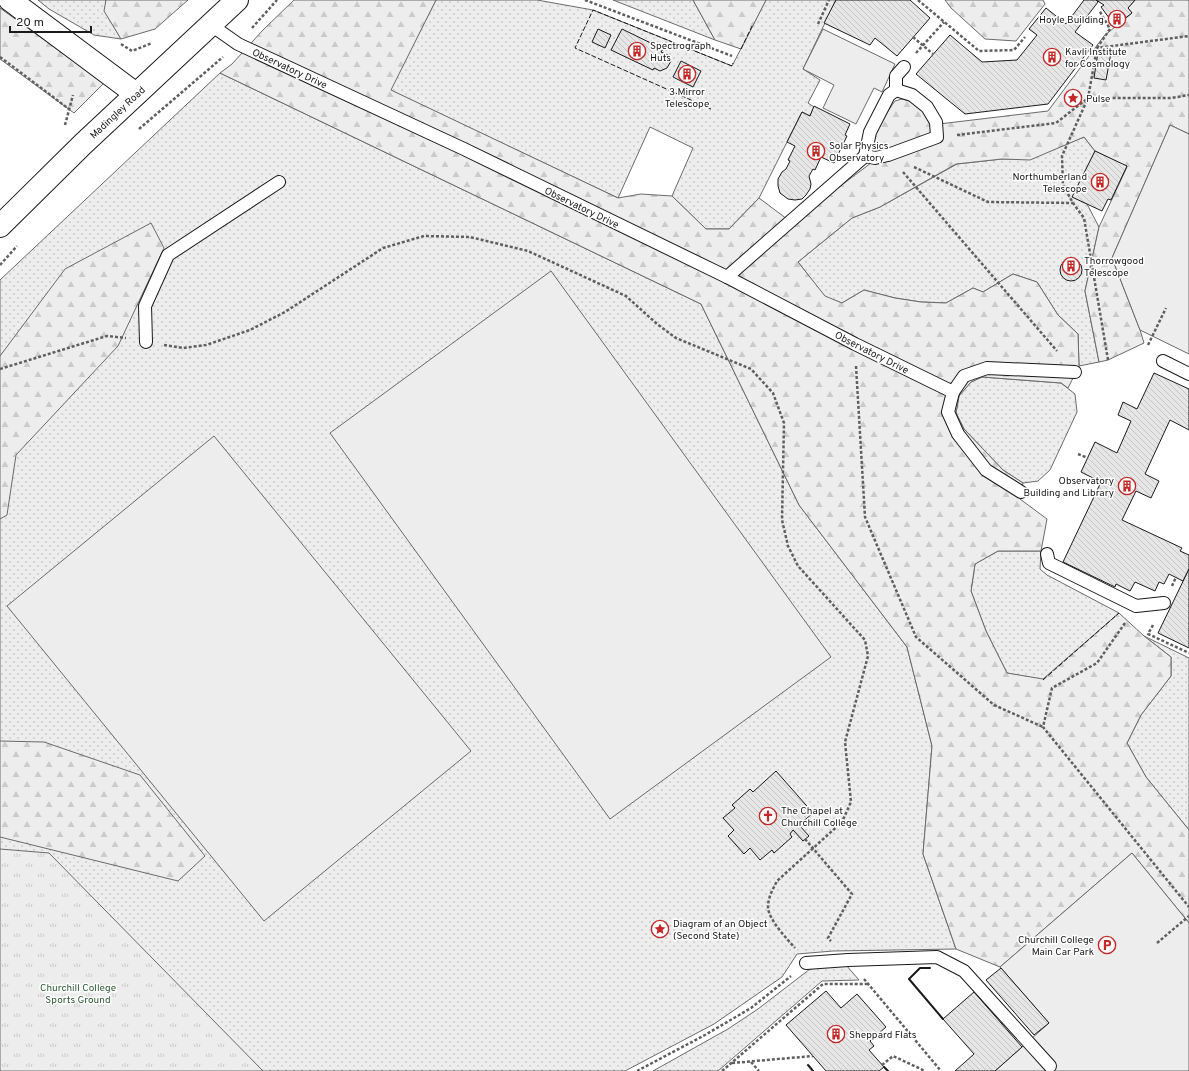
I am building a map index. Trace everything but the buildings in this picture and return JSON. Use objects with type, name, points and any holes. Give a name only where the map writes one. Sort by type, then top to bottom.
[{"type":"main road","points":[[10,0],[136,94]]},
{"type":"main road","name":"Madingley Road","points":[[0,226],[83,144],[237,0]]},
{"type":"lane","name":"Observatory Drive","points":[[211,25],[238,44],[464,149],[727,277],[855,344],[953,392]]},
{"type":"lane","points":[[896,90],[896,76],[904,67]]},
{"type":"lane","points":[[865,156],[875,158],[888,155],[937,138],[936,122],[927,107],[912,95],[896,90]]},
{"type":"lane","points":[[727,277],[865,156],[870,132],[889,95],[896,90]]},
{"type":"lane","points":[[146,342],[145,306],[168,255],[279,182]]},
{"type":"lane","points":[[1163,361],[1189,374]]},
{"type":"lane","points":[[1020,492],[986,470],[958,434],[948,412],[953,392],[964,376],[987,368],[1075,372]]},
{"type":"lane","points":[[1047,554],[1049,563],[1136,606],[1164,603]]},
{"type":"lane","points":[[806,963],[937,957],[964,971],[1050,1066]]},
{"type":"path","points":[[138,130],[238,44],[276,0]]},
{"type":"path","points":[[585,0],[732,56]]},
{"type":"path","points":[[818,24],[829,0]]},
{"type":"path","points":[[918,0],[979,51],[1014,50],[1025,37]]},
{"type":"path","points":[[1099,10],[1110,30],[1097,48],[1088,98],[1062,156],[1064,186],[1073,203],[1084,218],[1108,360]]},
{"type":"path","points":[[904,67],[944,22]]},
{"type":"path","points":[[1097,48],[1189,36]]},
{"type":"path","points":[[913,37],[933,54]]},
{"type":"path","points":[[121,44],[132,51],[156,42]]},
{"type":"path","points":[[0,56],[69,109]]},
{"type":"path","points":[[937,138],[1056,123],[1088,98],[1171,98],[1189,95]]},
{"type":"path","points":[[888,155],[988,202],[1073,203]]},
{"type":"path","points":[[888,155],[1075,372]]},
{"type":"path","points":[[0,369],[107,336],[183,348],[206,345],[250,330],[285,312],[383,248],[424,236],[470,237],[528,251],[626,296],[657,324],[676,338],[751,369],[773,393],[784,424],[782,520],[788,546],[798,566],[865,640],[868,656],[845,742],[851,802],[842,822],[777,881],[770,892],[767,908],[773,921],[806,963],[751,1008],[705,1035],[637,1071]]},
{"type":"path","points":[[1148,345],[1166,308]]},
{"type":"path","points":[[855,344],[864,517],[916,637],[994,705],[1044,727],[1189,907]]},
{"type":"path","points":[[1078,454],[1088,458]]},
{"type":"path","points":[[1044,727],[1052,688],[1097,663],[1136,606]]},
{"type":"path","points":[[805,839],[852,894],[828,938],[869,984],[941,1071]]},
{"type":"path","points":[[1157,943],[1189,916]]},
{"type":"path","points":[[722,1071],[823,984],[869,984]]},
{"type":"path","points":[[731,1063],[813,1056]]},
{"type":"path","points":[[882,1065],[893,1056],[925,1071]]},
{"type":"path","points":[[750,1062],[759,1071]]},
{"type":"path","points":[[918,1071],[921,1068]]},
{"type":"green space","points":[[38,0],[106,0],[105,11],[121,39],[94,35],[49,9]]},
{"type":"green space","points":[[106,0],[188,0],[155,29],[121,39],[104,11]]},
{"type":"green space","points":[[294,0],[436,0],[391,90],[618,198],[641,194],[672,196],[706,229],[729,229],[759,198],[795,225],[839,187],[871,163],[939,139],[939,124],[1048,111],[1104,36],[1132,13],[1128,8],[1135,0],[1189,0],[1189,134],[1170,125],[1112,258],[1144,343],[1108,360],[1099,362],[1085,291],[1099,227],[1127,167],[1095,151],[1084,137],[1030,160],[1002,159],[956,164],[880,207],[852,218],[798,262],[825,296],[842,303],[864,290],[895,298],[921,302],[946,303],[973,288],[983,292],[1013,274],[1037,282],[1058,315],[1078,334],[1079,366],[1068,388],[1061,383],[982,377],[971,382],[959,396],[956,413],[964,429],[1003,470],[1023,483],[1020,499],[1047,519],[1041,551],[998,551],[975,564],[971,591],[986,631],[1007,673],[1043,679],[1119,613],[1144,636],[1171,657],[1171,676],[1141,715],[1127,743],[1146,777],[1189,830],[1189,923],[1132,853],[1000,967],[956,949],[923,854],[932,746],[907,647],[799,505],[701,304],[220,73],[232,64],[263,30]]},
{"type":"green space","points":[[436,0],[537,0],[593,10],[732,66],[766,0],[836,0],[803,69],[820,80],[808,103],[814,107],[810,116],[802,112],[759,198],[729,229],[706,229],[672,196],[693,148],[650,127],[618,198],[390,90]]},
{"type":"green space","points":[[613,0],[693,0],[715,40]]},
{"type":"green space","points":[[693,0],[766,0],[741,49],[715,40]]},
{"type":"green space","points":[[945,0],[1043,0],[1045,4],[1016,41],[985,39],[951,8]]},
{"type":"green space","points":[[0,8],[104,83],[74,113],[0,59]]},
{"type":"green space","points":[[220,73],[701,304],[799,505],[907,647],[932,746],[923,854],[956,949],[833,951],[797,954],[782,977],[714,1024],[625,1071],[0,1071],[0,280]]},
{"type":"green space","points":[[902,99],[908,100],[922,109],[931,123],[932,129],[928,136],[879,152],[873,144],[876,132],[895,101]]},
{"type":"green space","points":[[1084,137],[1095,151],[1073,197],[1087,204],[1099,227],[1085,291],[1099,362],[1079,366],[1078,334],[1058,315],[1037,282],[1013,274],[983,292],[973,288],[946,303],[921,302],[895,298],[864,290],[842,303],[825,297],[798,262],[852,218],[880,207],[957,164],[1002,159],[1030,159]]},
{"type":"green space","points":[[151,223],[164,248],[118,346],[16,455],[7,515],[0,519],[0,356],[65,269]]},
{"type":"green space","points":[[982,377],[1061,383],[1075,394],[1077,412],[1050,470],[1038,481],[1023,483],[1003,470],[964,429],[956,413],[959,396],[971,382]]},
{"type":"green space","points":[[998,551],[1041,551],[1040,569],[1047,575],[1119,613],[1043,680],[1007,673],[986,631],[971,591],[975,564]]},
{"type":"green space","points":[[1144,636],[1189,658],[1189,830],[1146,777],[1127,743],[1141,715],[1171,676],[1171,657]]},
{"type":"green space","points":[[0,741],[44,742],[140,775],[205,856],[178,881],[0,837]]},
{"type":"green space","name":"Churchill College Sports Ground","points":[[0,849],[49,853],[263,1071],[0,1071]]},
{"type":"green space","points":[[846,965],[859,980],[822,981],[718,1071],[653,1071],[728,1029],[758,1009],[810,969]]},
{"type":"shaded area","points":[[823,29],[895,64],[882,92],[874,88],[856,124],[823,108],[834,85],[803,69]]},
{"type":"shaded area","points":[[1170,125],[1189,134],[1189,354],[1140,330],[1112,258]]},
{"type":"shaded area","points":[[551,271],[831,657],[610,819],[330,433]]},
{"type":"shaded area","points":[[214,436],[471,751],[264,921],[7,606]]},
{"type":"shaded area","name":"Churchill College Main Car Park","points":[[1132,853],[1189,923],[1189,1071],[995,1071],[1049,1023],[1000,967]]},
{"type":"fence","points":[[711,109],[575,48],[593,10],[732,66],[733,63]]},
{"type":"fence","points":[[741,49],[752,26]]},
{"type":"fence","points":[[1043,680],[1119,613]]},
{"type":"wall","points":[[930,968],[920,968],[909,979],[943,1019]]},
{"type":"wall","points":[[808,1065],[813,1071]]},
{"type":"wall","points":[[884,1067],[888,1071]]},
{"type":"place","name":"Hoyle Building","points":[[1117,19]]},
{"type":"place","name":"Spectrograph Huts","points":[[637,51]]},
{"type":"place","name":"Kavli Institute for Cosmology","points":[[1052,57]]},
{"type":"place","name":"3 Mirror Telescope","points":[[687,74]]},
{"type":"place","name":"Pulse","points":[[1073,98]]},
{"type":"place","name":"Solar Physics Observatory","points":[[816,151]]},
{"type":"place","name":"Northumberland Telescope","points":[[1100,182]]},
{"type":"place","name":"Thorrowgood Telescope","points":[[1071,266]]},
{"type":"place","name":"Observatory Building and Library","points":[[1127,486]]},
{"type":"place","name":"The Chapel at Churchill College","points":[[768,816]]},
{"type":"place","name":"Diagram of an Object (Second State)","points":[[660,929]]},
{"type":"place","name":"Churchill College Main Car Park","points":[[1107,945]]},
{"type":"place","name":"Sheppard Flats","points":[[836,1034]]}]
